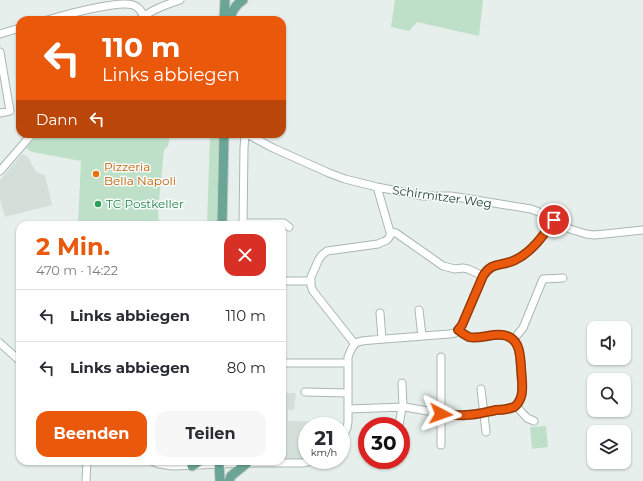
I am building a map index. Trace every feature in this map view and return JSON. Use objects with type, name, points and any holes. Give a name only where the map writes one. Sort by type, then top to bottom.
[{"type":"main road","points":[[224,16],[225,0]]},
{"type":"main road","points":[[231,16],[235,7],[243,0]]},
{"type":"main road","points":[[222,221],[224,138]]},
{"type":"main road","points":[[219,465],[220,481]]},
{"type":"main road","points":[[228,481],[231,476],[245,465]]},
{"type":"street","points":[[146,16],[165,5],[180,0]]},
{"type":"street","points":[[63,16],[100,7],[128,4],[138,7],[141,16]]},
{"type":"street","points":[[0,34],[16,29]]},
{"type":"street","points":[[0,52],[10,111],[0,113]]},
{"type":"street","points":[[0,171],[29,138]]},
{"type":"street","points":[[243,221],[245,138]]},
{"type":"street","name":"Schirmitzer Weg","points":[[254,138],[329,173],[345,179],[377,187],[423,196],[451,196],[531,209],[544,214],[570,229],[586,234],[594,235],[643,230]]},
{"type":"street","points":[[354,343],[313,291],[310,281],[319,259],[327,251],[378,244],[387,240],[390,236],[377,187]]},
{"type":"street","points":[[348,417],[348,357],[354,343],[382,339],[455,333],[462,325],[486,271],[490,267],[516,260],[542,238],[554,220]]},
{"type":"street","points":[[390,232],[396,233],[443,266],[455,269],[468,269],[483,276]]},
{"type":"street","points":[[513,340],[523,328],[543,279],[562,278]]},
{"type":"street","points":[[286,281],[310,281]]},
{"type":"street","points":[[419,310],[422,336]]},
{"type":"street","points":[[380,313],[382,339]]},
{"type":"street","points":[[348,409],[402,407],[441,414],[466,415],[516,406],[522,396],[521,364],[517,345],[513,340],[506,336],[471,337],[458,330]]},
{"type":"street","points":[[0,343],[16,357]]},
{"type":"street","points":[[441,445],[442,357]]},
{"type":"street","points":[[286,363],[348,363]]},
{"type":"street","points":[[400,417],[402,383]]},
{"type":"street","points":[[481,389],[486,432]]},
{"type":"street","points":[[305,392],[348,393]]},
{"type":"street","points":[[516,406],[527,418],[534,421]]},
{"type":"street","points":[[286,464],[298,464]]},
{"type":"street","points":[[86,481],[87,465]]},
{"type":"street","points":[[166,465],[201,465]]},
{"type":"shaded area","points":[[22,154],[28,157],[36,172],[45,175],[52,205],[5,217],[0,199],[0,180]]},
{"type":"shaded area","points":[[286,393],[296,393],[294,410],[288,410],[288,421],[298,421],[298,459],[286,458]]},
{"type":"green space","points":[[395,0],[483,0],[479,36],[417,22],[409,31],[391,27]]},
{"type":"green space","points":[[35,138],[170,138],[168,146],[164,150],[158,210],[159,221],[78,221],[81,161],[32,152],[26,148]]},
{"type":"green space","points":[[210,138],[220,138],[219,221],[207,221]]},
{"type":"green space","points":[[546,426],[548,447],[532,449],[530,427]]},
{"type":"place","name":"Pizzeria Bella Napoli","points":[[96,174]]},
{"type":"place","name":"TC Postkeller","points":[[98,204]]},
{"type":"route","points":[[441,414],[466,415],[488,412],[512,408],[519,402],[522,396],[521,364],[519,349],[515,342],[506,336],[500,335],[471,337],[458,330],[462,325],[486,271],[495,265],[516,260],[542,238],[554,220]]}]
